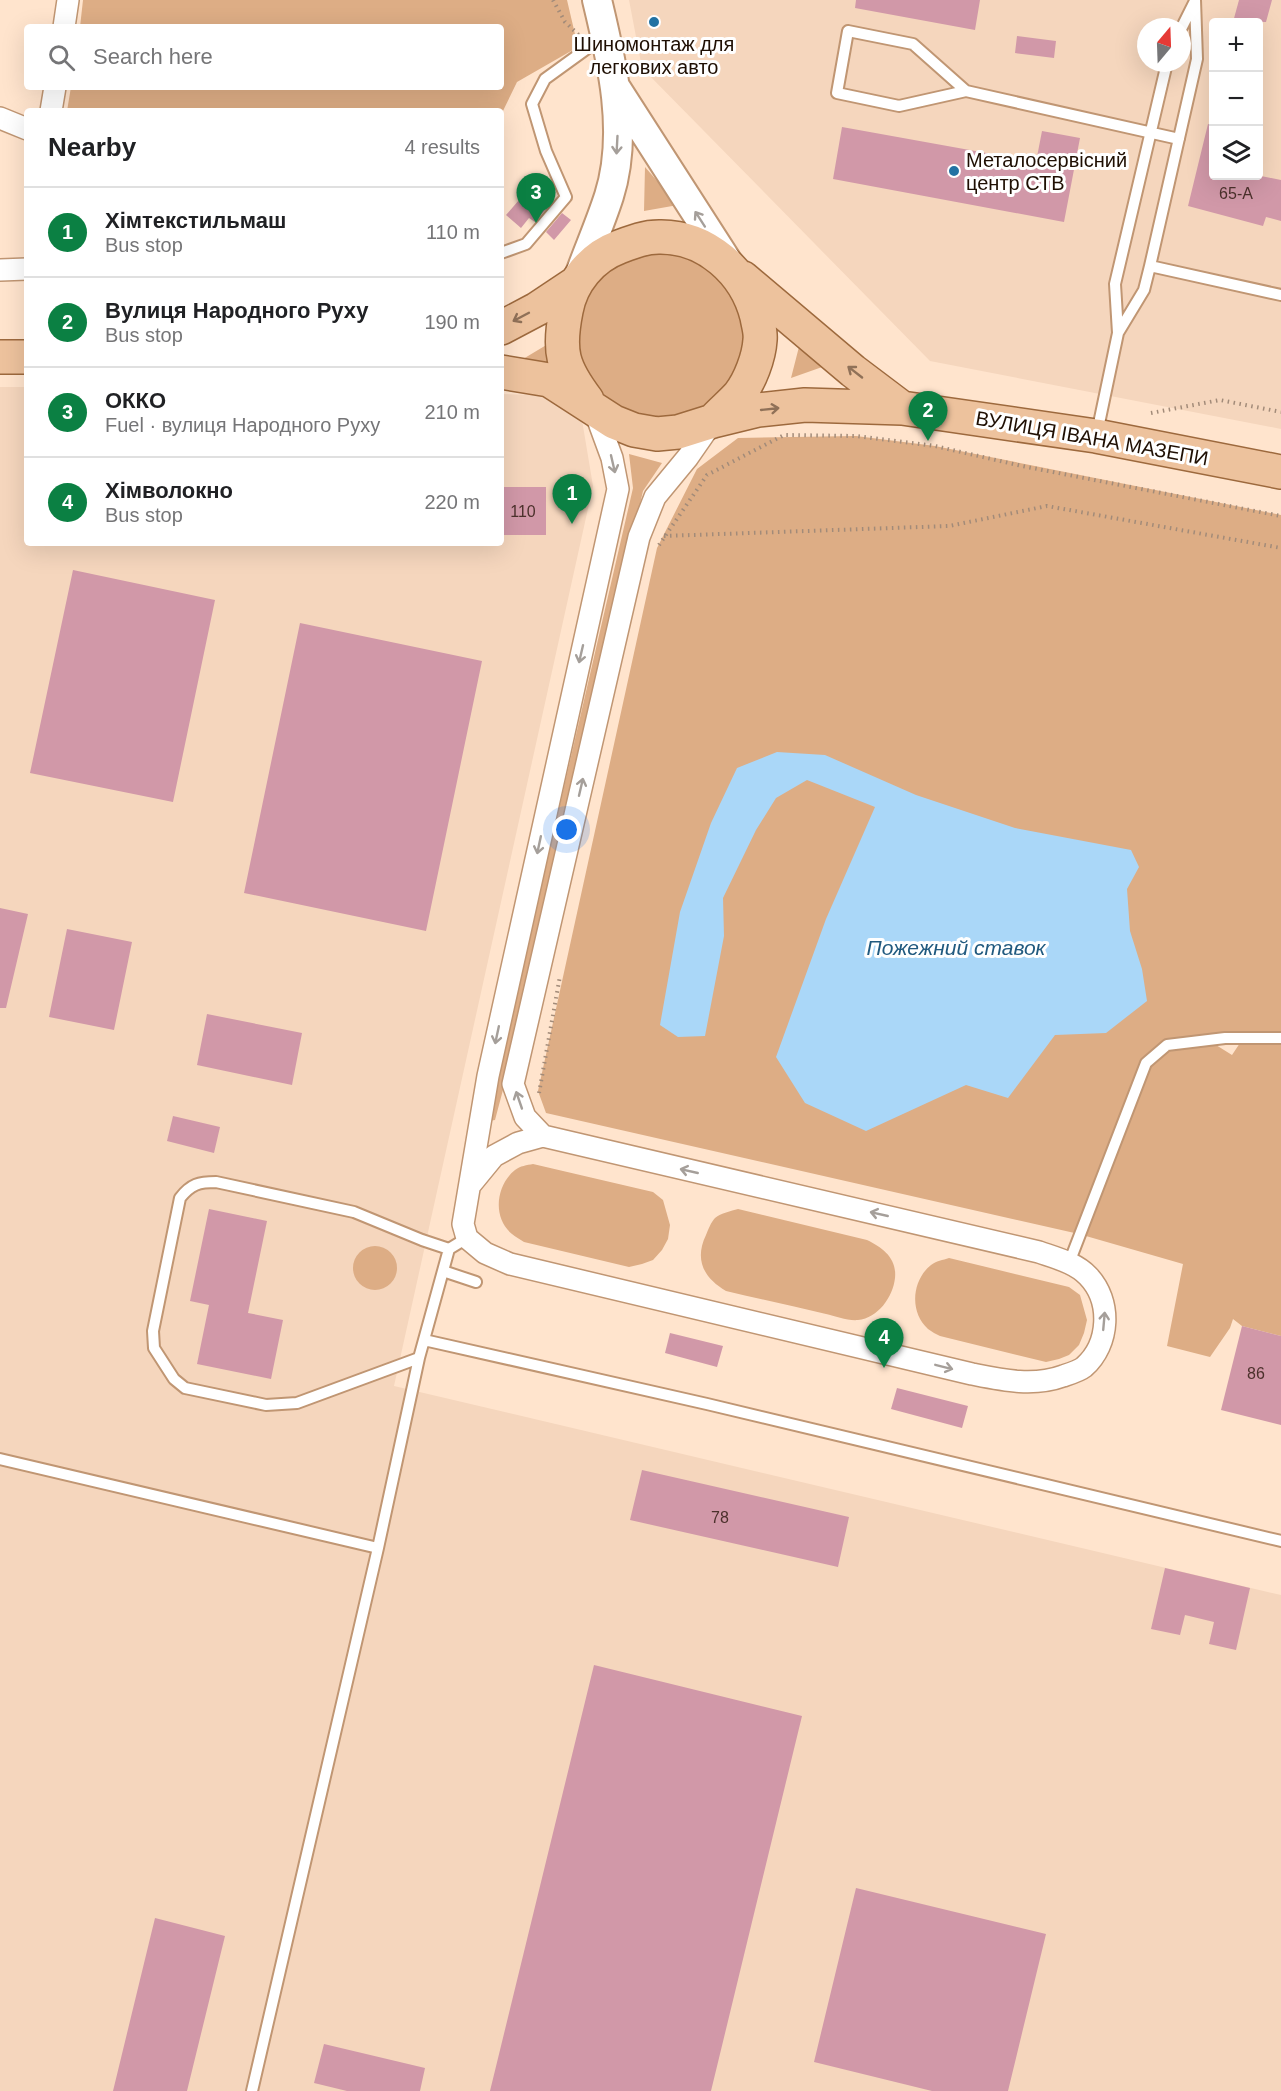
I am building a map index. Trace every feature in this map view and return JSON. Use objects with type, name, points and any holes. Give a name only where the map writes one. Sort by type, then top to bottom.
[{"type":"main road","points":[[504,372],[549,380],[614,422],[634,430],[657,434],[678,432],[713,421],[740,393],[757,356],[760,339],[754,304],[745,285],[615,86],[597,43],[597,0]]},
{"type":"main road","points":[[594,409],[572,380],[564,358],[561,336],[567,302],[610,195],[618,145],[615,86]]},
{"type":"main road","points":[[504,326],[576,284],[592,262],[609,251],[641,238],[681,239],[705,248],[732,268]]},
{"type":"main road","name":"ВУЛИЦЯ ІВАНА МАЗЕПИ","points":[[732,268],[853,371],[902,408]]},
{"type":"main road","points":[[0,357],[24,357]]},
{"type":"main road","name":"ВУЛИЦЯ ІВАНА МАЗЕПИ","points":[[713,421],[758,410],[805,405],[902,408],[1096,436],[1281,472]]},
{"type":"street","points":[[64,24],[68,0]]},
{"type":"street","points":[[52,108],[54,90]]},
{"type":"street","points":[[0,118],[24,128]]},
{"type":"street","points":[[0,270],[24,269]]},
{"type":"street","points":[[471,1184],[494,1156],[518,1143],[543,1136],[1039,1252],[1069,1263],[1087,1275],[1099,1289],[1105,1306],[1105,1326],[1098,1347],[1083,1367],[1062,1377],[1038,1382],[1008,1382],[510,1264],[485,1253],[467,1238],[463,1224],[488,1076],[618,489],[612,458],[594,409]]},
{"type":"street","points":[[543,1136],[525,1117],[513,1084],[639,537],[655,497],[688,457],[713,421]]},
{"type":"lane","points":[[1186,18],[1195,0]]},
{"type":"lane","points":[[1118,333],[1144,290],[1150,266],[1197,59],[1195,0]]},
{"type":"lane","points":[[966,91],[913,44],[848,31],[837,93],[899,106],[966,91],[1179,139]]},
{"type":"lane","points":[[504,252],[526,244],[566,197],[546,151],[532,104],[545,79],[597,43]]},
{"type":"lane","points":[[1096,436],[1118,333],[1115,284],[1165,72]]},
{"type":"lane","points":[[1150,266],[1281,295]]},
{"type":"lane","points":[[1069,1263],[1146,1063],[1167,1045],[1225,1038],[1281,1038]]},
{"type":"lane","points":[[419,1358],[297,1403],[266,1405],[185,1388],[174,1379],[154,1348],[153,1331],[180,1198],[189,1187],[195,1184],[216,1182],[354,1212],[449,1249]]},
{"type":"lane","points":[[252,2091],[378,1548],[419,1358],[449,1249],[467,1238]]},
{"type":"lane","points":[[443,1271],[476,1282]]},
{"type":"lane","points":[[424,1340],[707,1404],[1281,1541]]},
{"type":"lane","points":[[0,1459],[378,1548]]},
{"type":"path","points":[[553,0],[565,22],[579,34],[597,43]]},
{"type":"path","points":[[1151,413],[1220,400],[1281,412]]},
{"type":"path","points":[[657,548],[707,475],[784,435],[856,436],[935,446],[1022,466],[1281,516]]},
{"type":"path","points":[[664,536],[949,526],[1047,506],[1281,548]]},
{"type":"path","points":[[542,1102],[538,1091],[562,966]]},
{"type":"shaded area","points":[[83,0],[567,0],[578,47],[517,82],[504,109],[68,108],[70,90],[504,90],[504,24],[80,24]]},
{"type":"shaded area","points":[[629,0],[1281,0],[1281,429],[930,361],[642,68]]},
{"type":"shaded area","points":[[645,167],[678,205],[644,211]]},
{"type":"shaded area","points":[[660,252],[676,253],[692,258],[720,276],[738,304],[743,320],[743,352],[738,368],[720,396],[692,414],[676,419],[660,420],[644,419],[628,414],[600,396],[582,368],[577,352],[576,336],[577,320],[582,304],[600,276],[628,258],[644,253]]},
{"type":"shaded area","points":[[801,339],[825,366],[791,378]]},
{"type":"shaded area","points":[[548,344],[555,370],[523,359]]},
{"type":"shaded area","points":[[0,387],[24,387],[24,546],[504,546],[504,394],[541,395],[582,420],[593,486],[394,1386],[1281,1595],[1281,2091],[0,2091]]},
{"type":"shaded area","points":[[856,436],[935,446],[1281,515],[1281,1038],[1167,1045],[1149,1062],[1173,1049],[1216,1045],[1232,1055],[1240,1043],[1281,1043],[1281,1336],[1242,1326],[1233,1319],[1230,1328],[1210,1357],[1167,1346],[1183,1264],[1079,1234],[546,1113],[538,1091],[657,548],[697,469],[738,438]]},
{"type":"shaded area","points":[[629,454],[662,463],[643,491],[504,1086],[495,1120],[489,1121],[489,1112],[633,488]]},
{"type":"shaded area","points":[[533,1164],[653,1192],[663,1200],[670,1225],[668,1239],[662,1250],[653,1260],[629,1267],[524,1242],[515,1236],[501,1219],[500,1193],[515,1170]]},
{"type":"shaded area","points":[[738,1209],[873,1243],[888,1254],[894,1265],[894,1285],[888,1299],[872,1315],[854,1320],[726,1291],[707,1274],[701,1260],[701,1252],[709,1228],[717,1216]]},
{"type":"shaded area","points":[[375,1246],[384,1247],[391,1252],[396,1259],[396,1277],[391,1284],[384,1289],[375,1290],[366,1289],[359,1284],[354,1277],[353,1268],[354,1259],[359,1252],[366,1247]]},
{"type":"shaded area","points":[[949,1258],[1069,1287],[1080,1295],[1087,1320],[1079,1345],[1069,1355],[1046,1362],[940,1336],[930,1330],[918,1314],[915,1296],[917,1287],[925,1271],[931,1265]]},
{"type":"water","name":"Пожежний ставок","points":[[777,752],[825,755],[916,795],[1015,828],[1131,850],[1139,867],[1127,889],[1130,931],[1142,969],[1147,1001],[1106,1033],[1055,1035],[1008,1098],[966,1085],[866,1131],[805,1103],[776,1057],[826,919],[875,807],[807,780],[776,798],[756,830],[723,898],[724,936],[705,1036],[678,1037],[660,1025],[680,912],[711,823],[737,768]]},
{"type":"building","points":[[856,0],[980,0],[975,30],[855,8]]},
{"type":"building","points":[[1239,0],[1272,0],[1266,22],[1263,22],[1263,18],[1234,18]]},
{"type":"building","points":[[1017,36],[1056,41],[1054,58],[1015,53]]},
{"type":"building","points":[[1208,124],[1209,180],[1263,180],[1263,176],[1281,180],[1281,221],[1266,217],[1263,226],[1188,206]]},
{"type":"building","name":"Металосервісний центр СТВ","points":[[842,127],[1036,162],[1042,131],[1080,138],[1064,222],[833,179]]},
{"type":"building","points":[[526,192],[538,201],[543,195],[551,203],[535,222],[529,218],[521,228],[506,215]]},
{"type":"building","points":[[562,213],[571,220],[554,240],[546,232]]},
{"type":"building","points":[[504,487],[546,487],[546,535],[504,535]]},
{"type":"building","points":[[73,570],[215,600],[173,802],[30,773]]},
{"type":"building","points":[[300,623],[482,661],[426,931],[244,893]]},
{"type":"building","points":[[0,908],[28,914],[6,1008],[0,1008]]},
{"type":"building","points":[[67,929],[132,942],[114,1030],[49,1017]]},
{"type":"building","points":[[207,1014],[302,1033],[292,1085],[197,1065]]},
{"type":"building","points":[[173,1116],[220,1127],[214,1153],[167,1141]]},
{"type":"building","points":[[209,1209],[267,1221],[248,1313],[283,1320],[271,1379],[197,1364],[209,1305],[190,1301]]},
{"type":"building","points":[[1242,1326],[1281,1336],[1281,1425],[1221,1410]]},
{"type":"building","points":[[670,1333],[723,1346],[717,1367],[665,1353]]},
{"type":"building","points":[[897,1388],[968,1406],[962,1428],[891,1409]]},
{"type":"building","points":[[642,1470],[849,1517],[838,1567],[630,1520]]},
{"type":"building","points":[[1165,1568],[1250,1588],[1236,1650],[1209,1644],[1214,1622],[1185,1615],[1180,1635],[1151,1629]]},
{"type":"building","points":[[594,1665],[802,1716],[711,2091],[490,2091]]},
{"type":"building","points":[[856,1888],[1046,1934],[1008,2091],[932,2091],[814,2062]]},
{"type":"building","points":[[155,1918],[225,1936],[187,2091],[113,2091]]},
{"type":"building","points":[[324,2044],[425,2068],[420,2091],[347,2091],[314,2083]]},
{"type":"place","name":"Шиномонтаж для легкових авто","points":[[654,22]]},
{"type":"place","name":"Металосервісний центр СТВ","points":[[954,171]]},
{"type":"place","name":"ОККО","points":[[536,223]]},
{"type":"place","name":"Вулиця Народного Руху","points":[[928,441]]},
{"type":"place","name":"Хімтекстильмаш","points":[[572,524]]},
{"type":"place","name":"Хімволокно","points":[[884,1368]]}]
